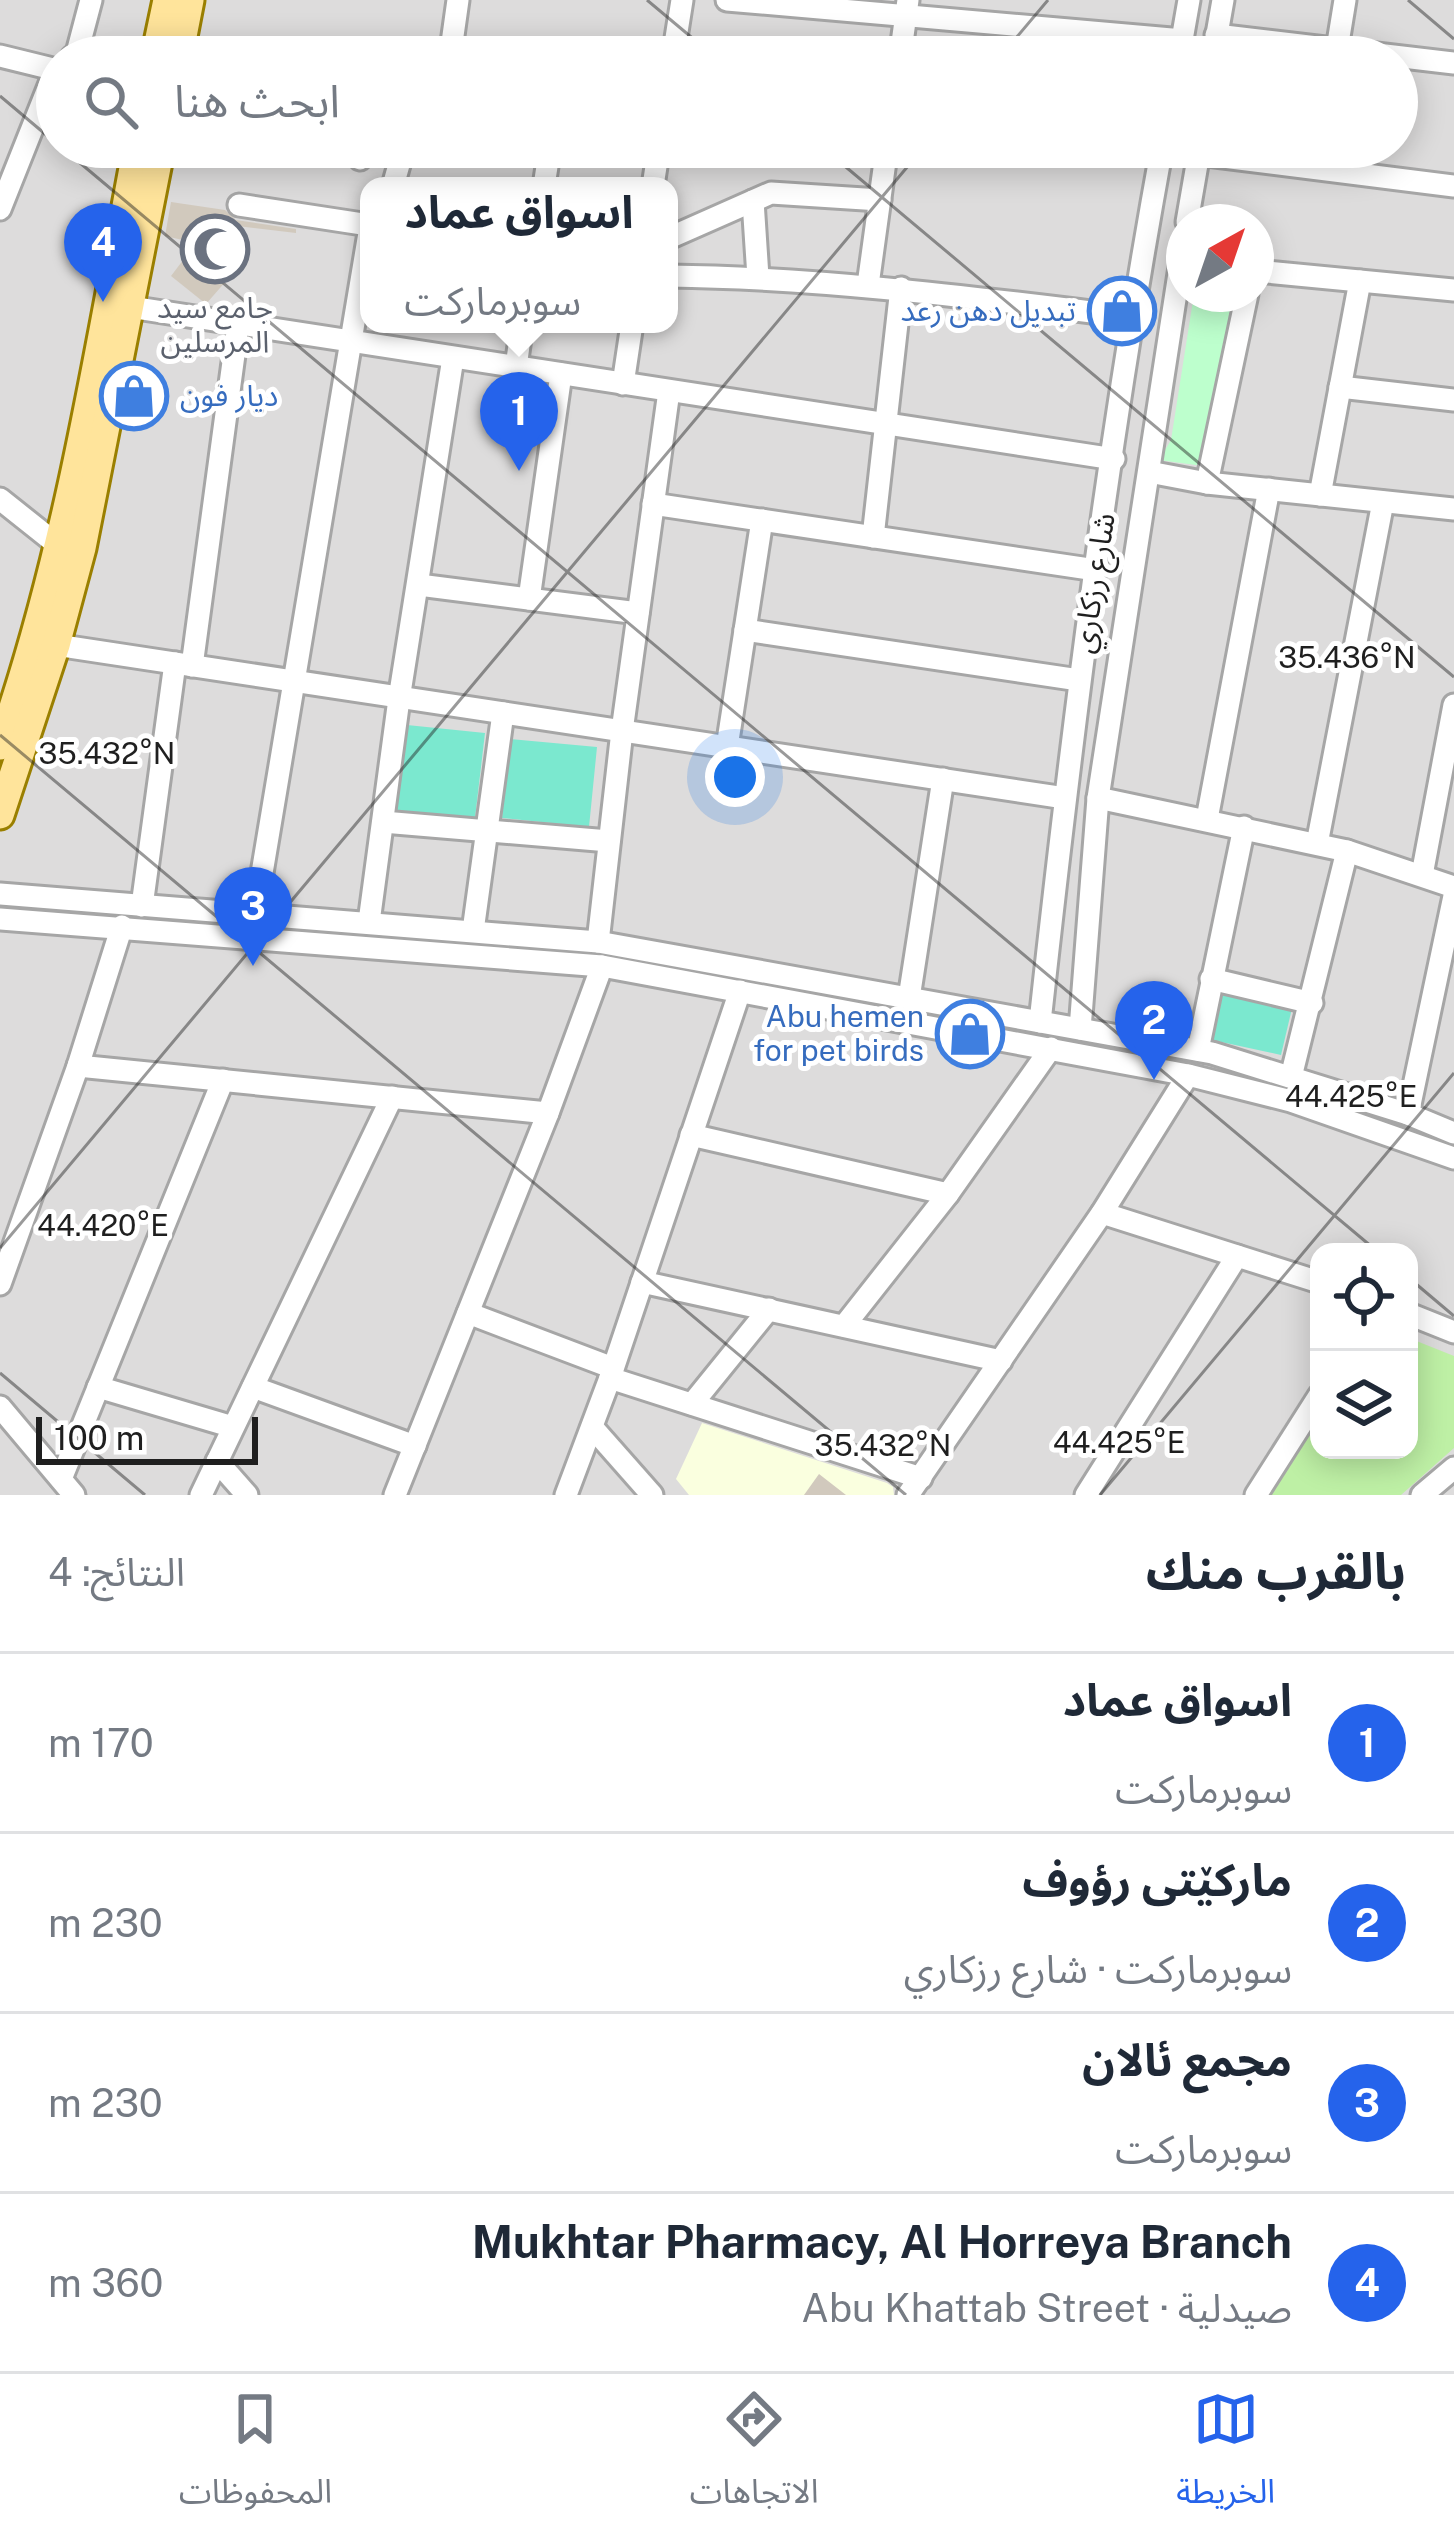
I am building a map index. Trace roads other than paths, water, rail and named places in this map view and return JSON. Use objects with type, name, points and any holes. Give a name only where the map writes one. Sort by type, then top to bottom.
[{"type":"main road","points":[[166,0],[173,36]]},
{"type":"main road","points":[[182,36],[190,0]]},
{"type":"main road","points":[[0,746],[11,683],[59,546],[133,168]]},
{"type":"main road","points":[[0,815],[56,645],[82,548],[157,168]]},
{"type":"street","points":[[76,36],[91,0]]},
{"type":"street","points":[[453,36],[458,0]]},
{"type":"street","points":[[676,36],[682,0]]},
{"type":"street","points":[[727,0],[907,8],[1099,36]]},
{"type":"street","points":[[1183,36],[1190,0]]},
{"type":"street","points":[[1216,36],[1223,0]]},
{"type":"street","points":[[1339,36],[1345,0]]},
{"type":"street","points":[[0,56],[36,60]]},
{"type":"street","points":[[1418,59],[1454,63]]},
{"type":"street","points":[[0,209],[36,128]]},
{"type":"street","points":[[868,284],[884,168]]},
{"type":"street","name":"شارع رزكاري","points":[[1040,1022],[1079,680],[1158,168]]},
{"type":"street","points":[[1190,204],[1197,168]]},
{"type":"street","points":[[1327,168],[1454,186]]},
{"type":"street","points":[[678,234],[771,193],[880,200]]},
{"type":"street","points":[[753,201],[758,277]]},
{"type":"street","points":[[239,206],[360,227]]},
{"type":"street","points":[[1141,258],[1166,257]]},
{"type":"street","points":[[1274,273],[1454,290]]},
{"type":"street","points":[[678,276],[868,284],[1132,316]]},
{"type":"street","points":[[255,914],[360,277]]},
{"type":"street","points":[[1320,495],[1360,281]]},
{"type":"street","points":[[873,537],[901,288]]},
{"type":"street","points":[[130,307],[1114,459]]},
{"type":"street","name":"شارع رزكاري","points":[[1080,1029],[1098,798],[1174,312]]},
{"type":"street","points":[[1207,482],[1243,312]]},
{"type":"street","points":[[142,906],[238,325]]},
{"type":"street","points":[[516,367],[521,333]]},
{"type":"street","points":[[622,384],[630,333]]},
{"type":"street","points":[[369,922],[453,358]]},
{"type":"street","points":[[529,599],[561,374]]},
{"type":"street","points":[[1340,387],[1454,400]]},
{"type":"street","points":[[598,942],[669,391]]},
{"type":"street","points":[[1149,472],[1454,509]]},
{"type":"street","points":[[1207,819],[1269,489]]},
{"type":"street","points":[[0,499],[59,546]]},
{"type":"street","points":[[1317,844],[1383,502]]},
{"type":"street","points":[[653,504],[1096,570]]},
{"type":"street","points":[[727,747],[762,520]]},
{"type":"street","points":[[419,585],[638,613]]},
{"type":"street","points":[[746,630],[1079,680]]},
{"type":"street","points":[[56,645],[1065,798]]},
{"type":"street","points":[[1422,875],[1454,705]]},
{"type":"street","points":[[472,931],[502,713]]},
{"type":"street","points":[[909,998],[943,779]]},
{"type":"street","points":[[1098,798],[1347,851],[1454,887]]},
{"type":"street","points":[[382,822],[609,841]]},
{"type":"street","points":[[1198,1050],[1244,827]]},
{"type":"street","points":[[1291,1078],[1347,851]]},
{"type":"street","points":[[0,894],[598,942],[679,955],[1198,1050],[1454,1132]]},
{"type":"street","points":[[1408,1114],[1454,896]]},
{"type":"street","points":[[0,919],[602,966],[1188,1075],[1309,1107],[1454,1158]]},
{"type":"street","points":[[0,1284],[122,926]]},
{"type":"street","points":[[1048,950],[1084,954]]},
{"type":"street","points":[[674,979],[679,955]]},
{"type":"street","points":[[395,1495],[602,966]]},
{"type":"street","points":[[1210,979],[1312,1003]]},
{"type":"street","points":[[566,1495],[612,1373],[740,991]]},
{"type":"street","points":[[844,1326],[948,1194],[1051,1048]]},
{"type":"street","points":[[1241,1088],[1247,1064]]},
{"type":"street","points":[[78,1066],[548,1113]]},
{"type":"street","points":[[468,1313],[612,1373],[914,1486],[1102,1214],[1188,1075]]},
{"type":"street","points":[[68,1487],[98,1387],[223,1080]]},
{"type":"street","points":[[201,1495],[392,1096]]},
{"type":"street","points":[[692,1135],[948,1194]]},
{"type":"street","points":[[1102,1214],[1310,1279]]},
{"type":"street","points":[[1085,1495],[1237,1256]]},
{"type":"street","points":[[642,1282],[1001,1360]]},
{"type":"street","points":[[692,1404],[769,1310]]},
{"type":"street","points":[[1418,1318],[1454,1332]]},
{"type":"street","points":[[98,1387],[233,1427]]},
{"type":"street","points":[[253,1387],[415,1446]]},
{"type":"street","points":[[0,1407],[68,1487]]},
{"type":"street","points":[[1256,1495],[1310,1410]]},
{"type":"street","points":[[592,1427],[652,1495]]},
{"type":"street","points":[[217,1462],[247,1495]]},
{"type":"street","points":[[1421,1495],[1450,1480]]},
{"type":"place","name":"جامع سيد المرسلين","points":[[215,249]]},
{"type":"place","name":"Mukhtar Pharmacy, Al Horreya Branch","points":[[103,302]]},
{"type":"place","name":"تبديل دهن رعد","points":[[1122,311]]},
{"type":"place","name":"ديار فون","points":[[134,396]]},
{"type":"place","name":"اسواق عماد","points":[[519,471]]},
{"type":"place","name":"مجمع ئالان","points":[[253,966]]},
{"type":"place","name":"Abu hemen for pet birds","points":[[970,1034]]},
{"type":"place","name":"ماركێتى رؤوف","points":[[1154,1080]]}]
